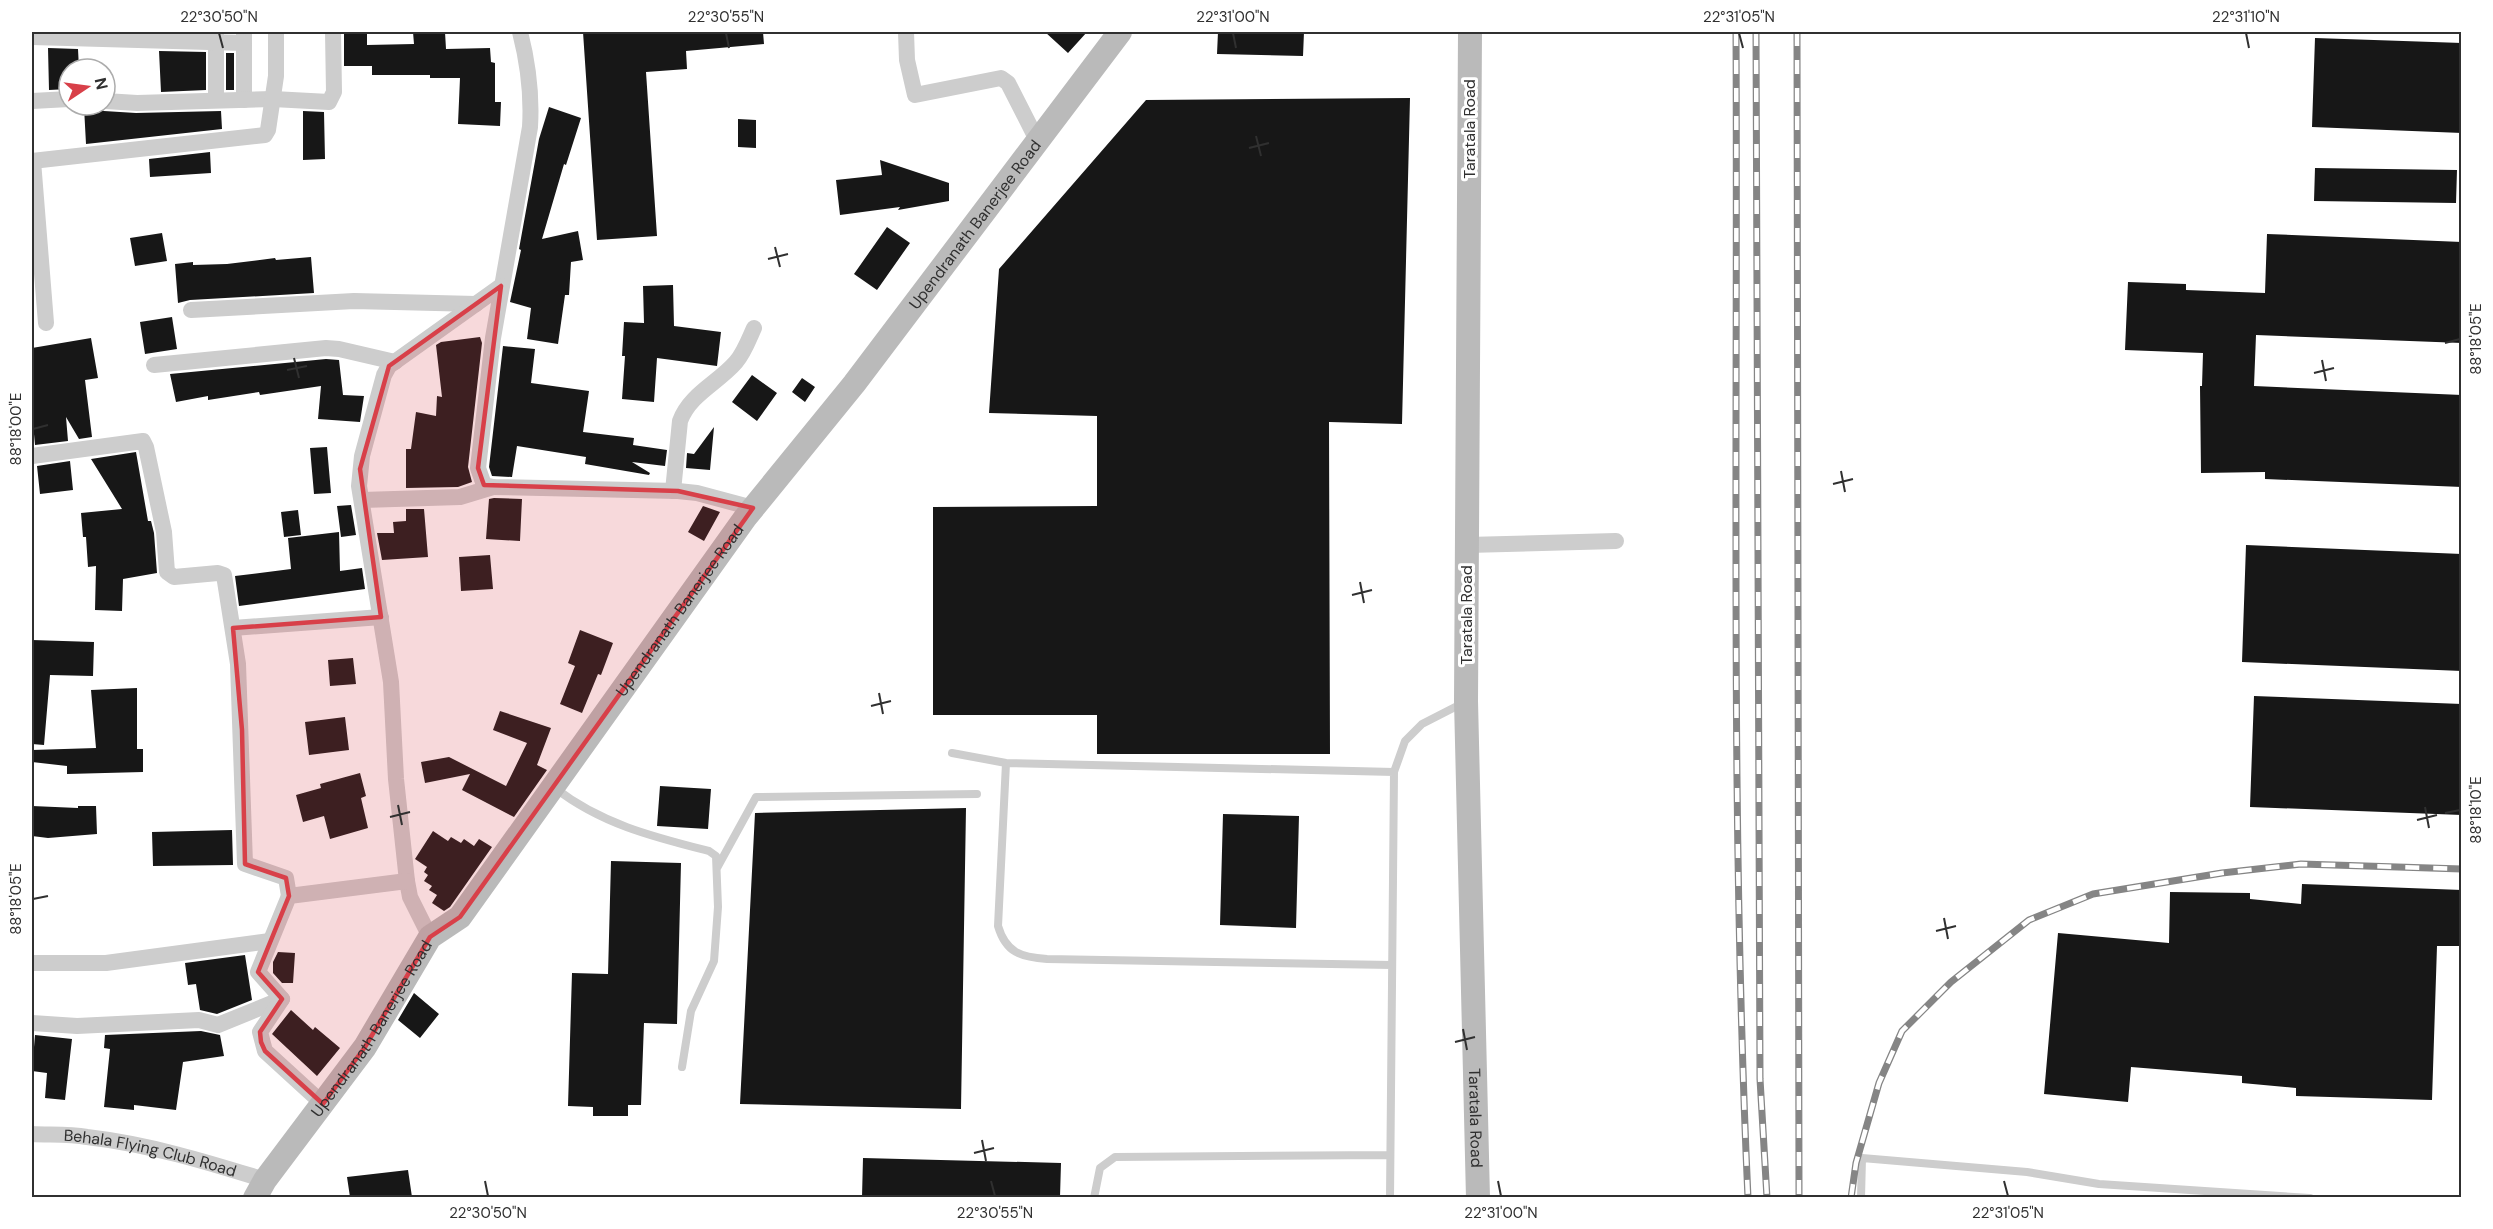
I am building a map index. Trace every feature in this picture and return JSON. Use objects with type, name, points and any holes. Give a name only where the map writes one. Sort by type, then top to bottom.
[{"type":"street","points":[[46,323],[32,161],[265,135],[273,99],[276,32]]},
{"type":"street","points":[[117,102],[273,99],[329,102],[334,92],[333,32]]},
{"type":"street","points":[[520,32],[527,62],[532,102],[530,127],[493,338],[478,468],[483,485],[697,493],[753,508]]},
{"type":"street","points":[[906,32],[907,60],[915,95],[1001,78],[1008,83],[1037,140]]},
{"type":"street","name":"Upendranath Banerjee Road","points":[[260,1189],[365,1047],[430,937],[460,917],[555,788],[753,508],[854,384],[1120,32]]},
{"type":"street","name":"Taratala Road","points":[[1470,32],[1466,701],[1478,1197]]},
{"type":"street","points":[[32,37],[244,37],[244,100]]},
{"type":"street","points":[[216,37],[216,100]]},
{"type":"street","points":[[32,101],[57,100]]},
{"type":"street","points":[[430,937],[410,897],[407,881],[396,779],[391,682],[360,486],[362,456],[384,375],[395,362],[501,286]]},
{"type":"street","points":[[191,310],[354,301],[476,304]]},
{"type":"street","points":[[673,491],[683,413],[690,403],[736,362],[754,328]]},
{"type":"street","points":[[154,365],[326,348],[395,362]]},
{"type":"street","points":[[32,456],[139,440],[146,442],[164,532],[167,572],[174,577],[224,574],[238,664],[245,864],[286,878],[289,896],[258,972],[282,999]]},
{"type":"street","points":[[362,500],[460,497],[493,487]]},
{"type":"street","points":[[1467,545],[1616,541]]},
{"type":"street","points":[[233,628],[381,617]]},
{"type":"street","points":[[289,896],[407,881]]},
{"type":"street","points":[[32,963],[106,963],[270,941]]},
{"type":"street","points":[[282,999],[260,1032],[261,1042],[265,1051],[323,1104]]},
{"type":"street","points":[[32,1023],[77,1026],[199,1020],[218,1025],[282,999]]},
{"type":"street","name":"Behala Flying Club Road","points":[[32,1134],[86,1136],[178,1154],[260,1189]]},
{"type":"lane","points":[[1390,1197],[1394,772],[1405,741],[1422,724],[1466,701]]},
{"type":"lane","points":[[952,753],[1006,763],[1394,772]]},
{"type":"lane","points":[[1006,763],[998,927],[1002,940],[1014,952],[1027,958],[1047,959],[1392,965]]},
{"type":"lane","points":[[555,788],[570,800],[605,820],[645,835],[713,853],[716,856],[718,907],[714,960],[691,1011],[682,1067]]},
{"type":"lane","points":[[715,871],[756,797],[977,794]]},
{"type":"lane","points":[[1094,1197],[1100,1168],[1115,1157],[1390,1155]]},
{"type":"lane","points":[[1861,1197],[1862,1158],[2027,1172],[2099,1184],[2310,1197]]},
{"type":"highlighted area","points":[[501,286],[478,468],[484,485],[678,491],[753,508],[460,917],[430,937],[365,1047],[323,1104],[265,1051],[260,1032],[282,999],[258,972],[289,896],[286,878],[245,864],[242,730],[233,628],[381,617],[360,469],[389,366]]},
{"type":"building","points":[[344,32],[367,32],[367,45],[414,44],[413,32],[445,32],[446,49],[490,48],[491,62],[495,63],[495,102],[501,102],[500,126],[458,124],[460,78],[430,78],[430,75],[372,75],[372,66],[344,66]]},
{"type":"building","points":[[583,32],[763,32],[764,44],[686,51],[687,69],[646,72],[657,236],[597,240]]},
{"type":"building","points":[[1045,32],[1087,32],[1068,53]]},
{"type":"building","points":[[1218,32],[1304,32],[1303,56],[1217,54]]},
{"type":"building","points":[[2315,38],[2462,43],[2462,133],[2312,127]]},
{"type":"building","points":[[48,48],[78,49],[78,57],[57,57],[57,90],[49,90]]},
{"type":"building","points":[[159,51],[206,52],[206,90],[161,92]]},
{"type":"building","points":[[226,53],[234,53],[234,90],[226,90]]},
{"type":"building","points":[[1410,98],[1402,424],[1329,422],[1330,754],[1097,754],[1097,715],[933,715],[933,507],[1097,506],[1097,416],[989,413],[999,269],[1146,100]]},
{"type":"building","points":[[549,107],[581,118],[566,165],[564,164],[542,239],[578,231],[583,260],[571,262],[569,295],[565,295],[558,344],[527,339],[531,308],[510,302],[539,139]]},
{"type":"building","points":[[221,111],[222,129],[86,144],[85,117],[117,117],[117,112]]},
{"type":"building","points":[[303,111],[324,112],[325,159],[303,160]]},
{"type":"building","points":[[738,119],[756,120],[756,148],[738,147]]},
{"type":"building","points":[[210,152],[211,173],[150,177],[149,159]]},
{"type":"building","points":[[880,160],[949,183],[949,201],[898,210],[900,207],[840,215],[836,180],[882,175]]},
{"type":"building","points":[[2315,168],[2457,170],[2456,203],[2314,201]]},
{"type":"building","points":[[887,227],[910,243],[877,290],[854,274]]},
{"type":"building","points":[[162,233],[167,261],[135,266],[130,238]]},
{"type":"building","points":[[2267,234],[2462,242],[2462,343],[2256,335],[2254,386],[2462,395],[2462,487],[2265,479],[2265,472],[2201,473],[2200,386],[2202,386],[2203,353],[2125,350],[2128,282],[2186,284],[2186,290],[2265,293]]},
{"type":"building","points":[[311,257],[314,293],[190,300],[178,303],[175,264],[193,262],[193,265],[227,264],[275,258],[276,260]]},
{"type":"building","points":[[673,285],[674,326],[721,332],[717,366],[657,358],[654,402],[622,399],[625,356],[622,356],[624,322],[644,323],[643,286]]},
{"type":"building","points":[[172,317],[177,349],[145,354],[140,322]]},
{"type":"building","points":[[480,337],[482,343],[468,467],[472,482],[458,487],[406,488],[406,449],[411,449],[416,412],[436,416],[437,396],[442,397],[436,345],[441,342]]},
{"type":"building","points":[[91,338],[98,378],[85,380],[92,437],[79,439],[66,417],[68,441],[35,445],[32,412],[32,348]]},
{"type":"building","points":[[503,346],[535,349],[531,383],[589,391],[583,432],[634,438],[633,445],[667,450],[665,466],[632,462],[650,473],[649,475],[585,464],[586,457],[517,446],[512,477],[492,476],[489,467]]},
{"type":"building","points":[[326,359],[339,360],[343,395],[364,396],[360,422],[318,419],[321,386],[208,400],[208,396],[176,402],[170,374]]},
{"type":"building","points":[[752,375],[777,393],[757,421],[732,402]]},
{"type":"building","points":[[802,378],[815,387],[805,402],[792,392]]},
{"type":"building","points":[[714,427],[710,470],[686,468],[687,453],[694,454]]},
{"type":"building","points":[[327,447],[331,493],[314,494],[310,448]]},
{"type":"building","points":[[136,452],[148,521],[151,521],[154,533],[157,573],[123,579],[122,611],[95,610],[96,566],[88,567],[86,537],[83,537],[81,513],[122,509],[91,459]]},
{"type":"building","points":[[70,461],[73,490],[40,494],[37,466]]},
{"type":"building","points":[[489,499],[522,499],[520,541],[486,539]]},
{"type":"building","points":[[351,505],[356,535],[341,537],[337,506]]},
{"type":"building","points":[[703,506],[720,512],[704,541],[688,532]]},
{"type":"building","points":[[406,509],[424,509],[428,557],[382,560],[377,533],[394,533],[393,522],[406,521]]},
{"type":"building","points":[[298,510],[301,535],[284,537],[281,512]]},
{"type":"building","points":[[339,532],[340,571],[362,568],[365,589],[239,606],[235,576],[291,569],[288,538]]},
{"type":"building","points":[[2246,545],[2462,554],[2462,671],[2242,662]]},
{"type":"building","points":[[490,555],[493,589],[461,591],[459,557]]},
{"type":"building","points":[[580,630],[613,643],[601,675],[598,674],[582,713],[560,704],[575,666],[568,663]]},
{"type":"building","points":[[32,640],[94,642],[93,676],[50,675],[44,745],[32,744]]},
{"type":"building","points":[[353,658],[356,684],[330,686],[328,660]]},
{"type":"building","points":[[137,688],[137,749],[143,749],[143,772],[67,774],[67,766],[32,762],[32,750],[96,748],[91,690]]},
{"type":"building","points":[[2254,696],[2462,704],[2462,815],[2250,807]]},
{"type":"building","points":[[500,711],[551,728],[537,765],[547,770],[514,817],[462,790],[470,774],[425,783],[421,762],[449,757],[506,786],[527,743],[493,730]]},
{"type":"building","points":[[345,717],[349,750],[309,755],[305,722]]},
{"type":"building","points":[[360,773],[366,796],[361,798],[368,828],[330,839],[324,816],[303,822],[296,795],[321,788],[320,784]]},
{"type":"building","points":[[660,786],[711,789],[708,829],[657,826]]},
{"type":"building","points":[[32,806],[78,808],[78,806],[96,806],[97,834],[48,838],[32,836]]},
{"type":"building","points":[[966,808],[961,1109],[740,1104],[755,813]]},
{"type":"building","points":[[1223,814],[1299,816],[1296,928],[1220,925]]},
{"type":"building","points":[[232,830],[233,865],[153,866],[152,832]]},
{"type":"building","points":[[433,831],[448,841],[451,837],[461,843],[464,839],[474,846],[479,839],[492,847],[450,907],[444,911],[432,903],[437,895],[429,890],[432,886],[424,881],[428,875],[424,872],[427,867],[415,859]]},
{"type":"building","points":[[611,861],[681,863],[677,1024],[644,1023],[641,1105],[628,1105],[628,1116],[593,1116],[593,1107],[568,1106],[572,973],[608,974]]},
{"type":"building","points":[[2302,884],[2462,890],[2462,946],[2437,946],[2432,1100],[2296,1096],[2296,1088],[2242,1083],[2242,1076],[2131,1067],[2128,1102],[2044,1094],[2058,933],[2169,943],[2170,892],[2250,893],[2250,899],[2301,904]]},
{"type":"building","points":[[278,952],[295,953],[293,983],[282,983],[273,973],[273,962]]},
{"type":"building","points":[[245,955],[252,1000],[217,1014],[200,1010],[196,984],[188,985],[185,963]]},
{"type":"building","points":[[414,993],[439,1014],[420,1038],[398,1020]]},
{"type":"building","points":[[291,1010],[313,1030],[315,1027],[340,1048],[317,1076],[272,1034]]},
{"type":"building","points":[[201,1031],[220,1035],[224,1056],[183,1062],[176,1110],[134,1105],[134,1110],[104,1107],[110,1049],[104,1048],[105,1035]]},
{"type":"building","points":[[35,1035],[72,1039],[65,1100],[45,1098],[47,1073],[32,1071]]},
{"type":"building","points":[[863,1158],[1061,1163],[1060,1197],[862,1197]]},
{"type":"building","points":[[408,1170],[412,1197],[350,1197],[347,1177]]},
{"type":"railway","points":[[1736,32],[1737,760],[1742,1052],[1748,1198]]},
{"type":"railway","points":[[1756,32],[1760,1079],[1767,1198]]},
{"type":"railway","points":[[1797,32],[1799,1198]]},
{"type":"railway","points":[[1851,1198],[1856,1163],[1879,1083],[1902,1031],[1951,982],[2029,920],[2093,894],[2222,873],[2301,864],[2462,869]]}]
